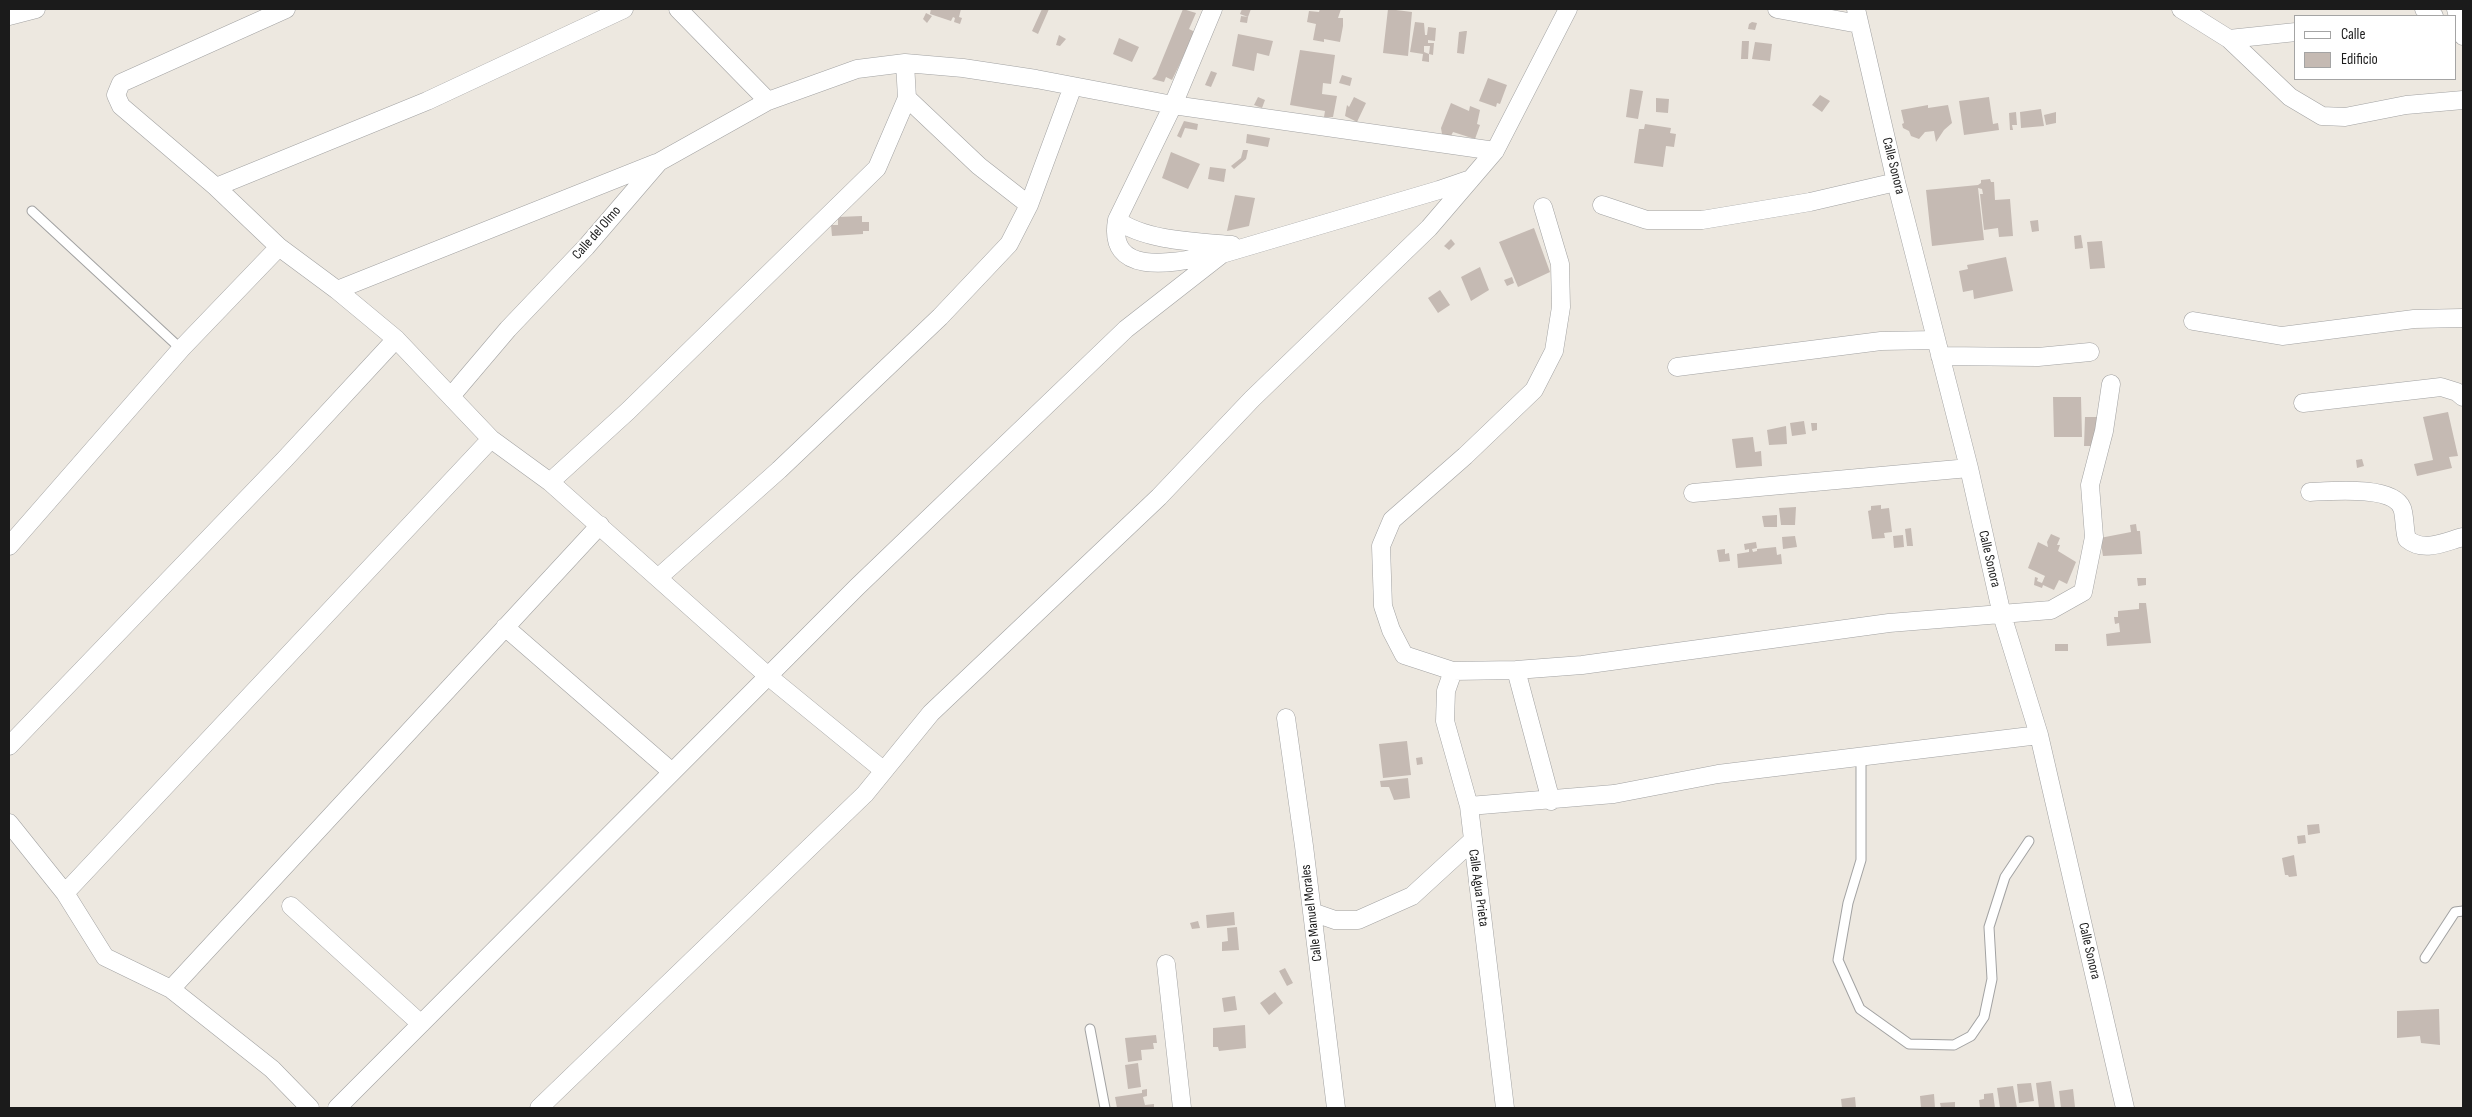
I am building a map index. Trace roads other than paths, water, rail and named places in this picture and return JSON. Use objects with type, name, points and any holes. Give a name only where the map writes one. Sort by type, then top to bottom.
[{"type":"street","points":[[9,16],[36,9]]},
{"type":"street","points":[[286,9],[121,83],[116,94],[121,106],[216,186],[279,247],[337,290],[396,339],[452,395],[491,439],[550,482],[768,676],[883,770]]},
{"type":"street","points":[[216,186],[427,101],[624,9]]},
{"type":"street","points":[[678,9],[768,102]]},
{"type":"street","points":[[1213,9],[1173,105],[1117,220],[1114,235],[1123,252],[1143,263],[1159,264],[1222,254],[1242,246],[1439,190],[1469,179]]},
{"type":"street","points":[[539,1108],[865,794],[931,713],[1152,504],[1252,399],[1430,228],[1469,179],[1495,151],[1568,9]]},
{"type":"street","points":[[1777,9],[1858,17]]},
{"type":"street","points":[[2182,9],[2229,39],[2290,98],[2322,116],[2345,117],[2406,105],[2463,100]]},
{"type":"street","name":"Calle Sonora","points":[[1858,17],[1896,182],[1969,468],[2002,615],[2039,735],[2125,1108]]},
{"type":"street","points":[[2457,17],[2463,36]]},
{"type":"street","points":[[2229,39],[2294,32]]},
{"type":"street","points":[[550,482],[700,342],[877,168],[907,98],[905,63]]},
{"type":"street","name":"Calle del Olmo","points":[[452,395],[508,329],[586,247],[659,162],[768,102],[857,69],[905,63],[963,68],[1173,105],[1495,151]]},
{"type":"street","points":[[659,577],[779,470],[940,317],[1009,244],[1029,205],[1073,86]]},
{"type":"street","points":[[907,98],[979,166],[1029,205]]},
{"type":"street","points":[[337,290],[659,162]]},
{"type":"street","points":[[1602,204],[1647,220],[1702,220],[1810,202],[1896,182]]},
{"type":"street","points":[[1543,207],[1560,264],[1561,307],[1554,351],[1534,390],[1465,456],[1392,520],[1381,546],[1384,606],[1391,630],[1404,655],[1453,671],[1516,670],[1582,665],[1889,623],[2051,610],[2083,592],[2094,537],[2090,485],[2104,431],[2111,384]]},
{"type":"street","points":[[1117,220],[1128,228],[1155,235],[1192,242],[1242,246]]},
{"type":"street","points":[[9,546],[181,349],[279,247]]},
{"type":"street","points":[[337,1108],[937,509],[1126,329],[1222,254]]},
{"type":"street","points":[[2193,321],[2282,336],[2414,319],[2463,318]]},
{"type":"street","points":[[9,746],[285,459],[396,339]]},
{"type":"street","points":[[1677,367],[1881,341],[2038,357],[2090,352]]},
{"type":"street","points":[[2303,403],[2441,387],[2457,392],[2463,397]]},
{"type":"street","points":[[66,893],[491,439]]},
{"type":"street","points":[[1693,493],[1969,468]]},
{"type":"street","points":[[2310,492],[2356,490],[2391,496],[2402,508],[2407,539],[2415,546],[2426,547],[2463,537]]},
{"type":"street","points":[[171,989],[600,525]]},
{"type":"street","points":[[506,627],[672,772]]},
{"type":"street","points":[[1516,670],[1551,801]]},
{"type":"street","name":"Calle Agua Prieta","points":[[1453,671],[1446,691],[1445,720],[1468,806],[1505,1108]]},
{"type":"street","name":"Calle Manuel Morales","points":[[1286,718],[1336,1108]]},
{"type":"street","points":[[1468,806],[1551,801],[1645,790],[1718,774],[2039,735]]},
{"type":"street","points":[[9,823],[66,893],[105,957],[171,989],[272,1069],[310,1108]]},
{"type":"street","points":[[1312,912],[1335,920],[1358,920],[1412,896],[1472,841]]},
{"type":"street","points":[[291,906],[421,1024]]},
{"type":"street","points":[[1166,964],[1182,1108]]},
{"type":"lane","points":[[32,211],[181,349]]},
{"type":"lane","points":[[1861,757],[1861,860],[1848,903],[1838,960],[1860,1009],[1909,1044],[1954,1045],[1971,1036],[1984,1017],[1992,979],[1990,927],[2005,877],[2029,841]]},
{"type":"lane","points":[[2425,958],[2455,912],[2463,911]]},
{"type":"lane","points":[[1090,1029],[1105,1108]]}]
